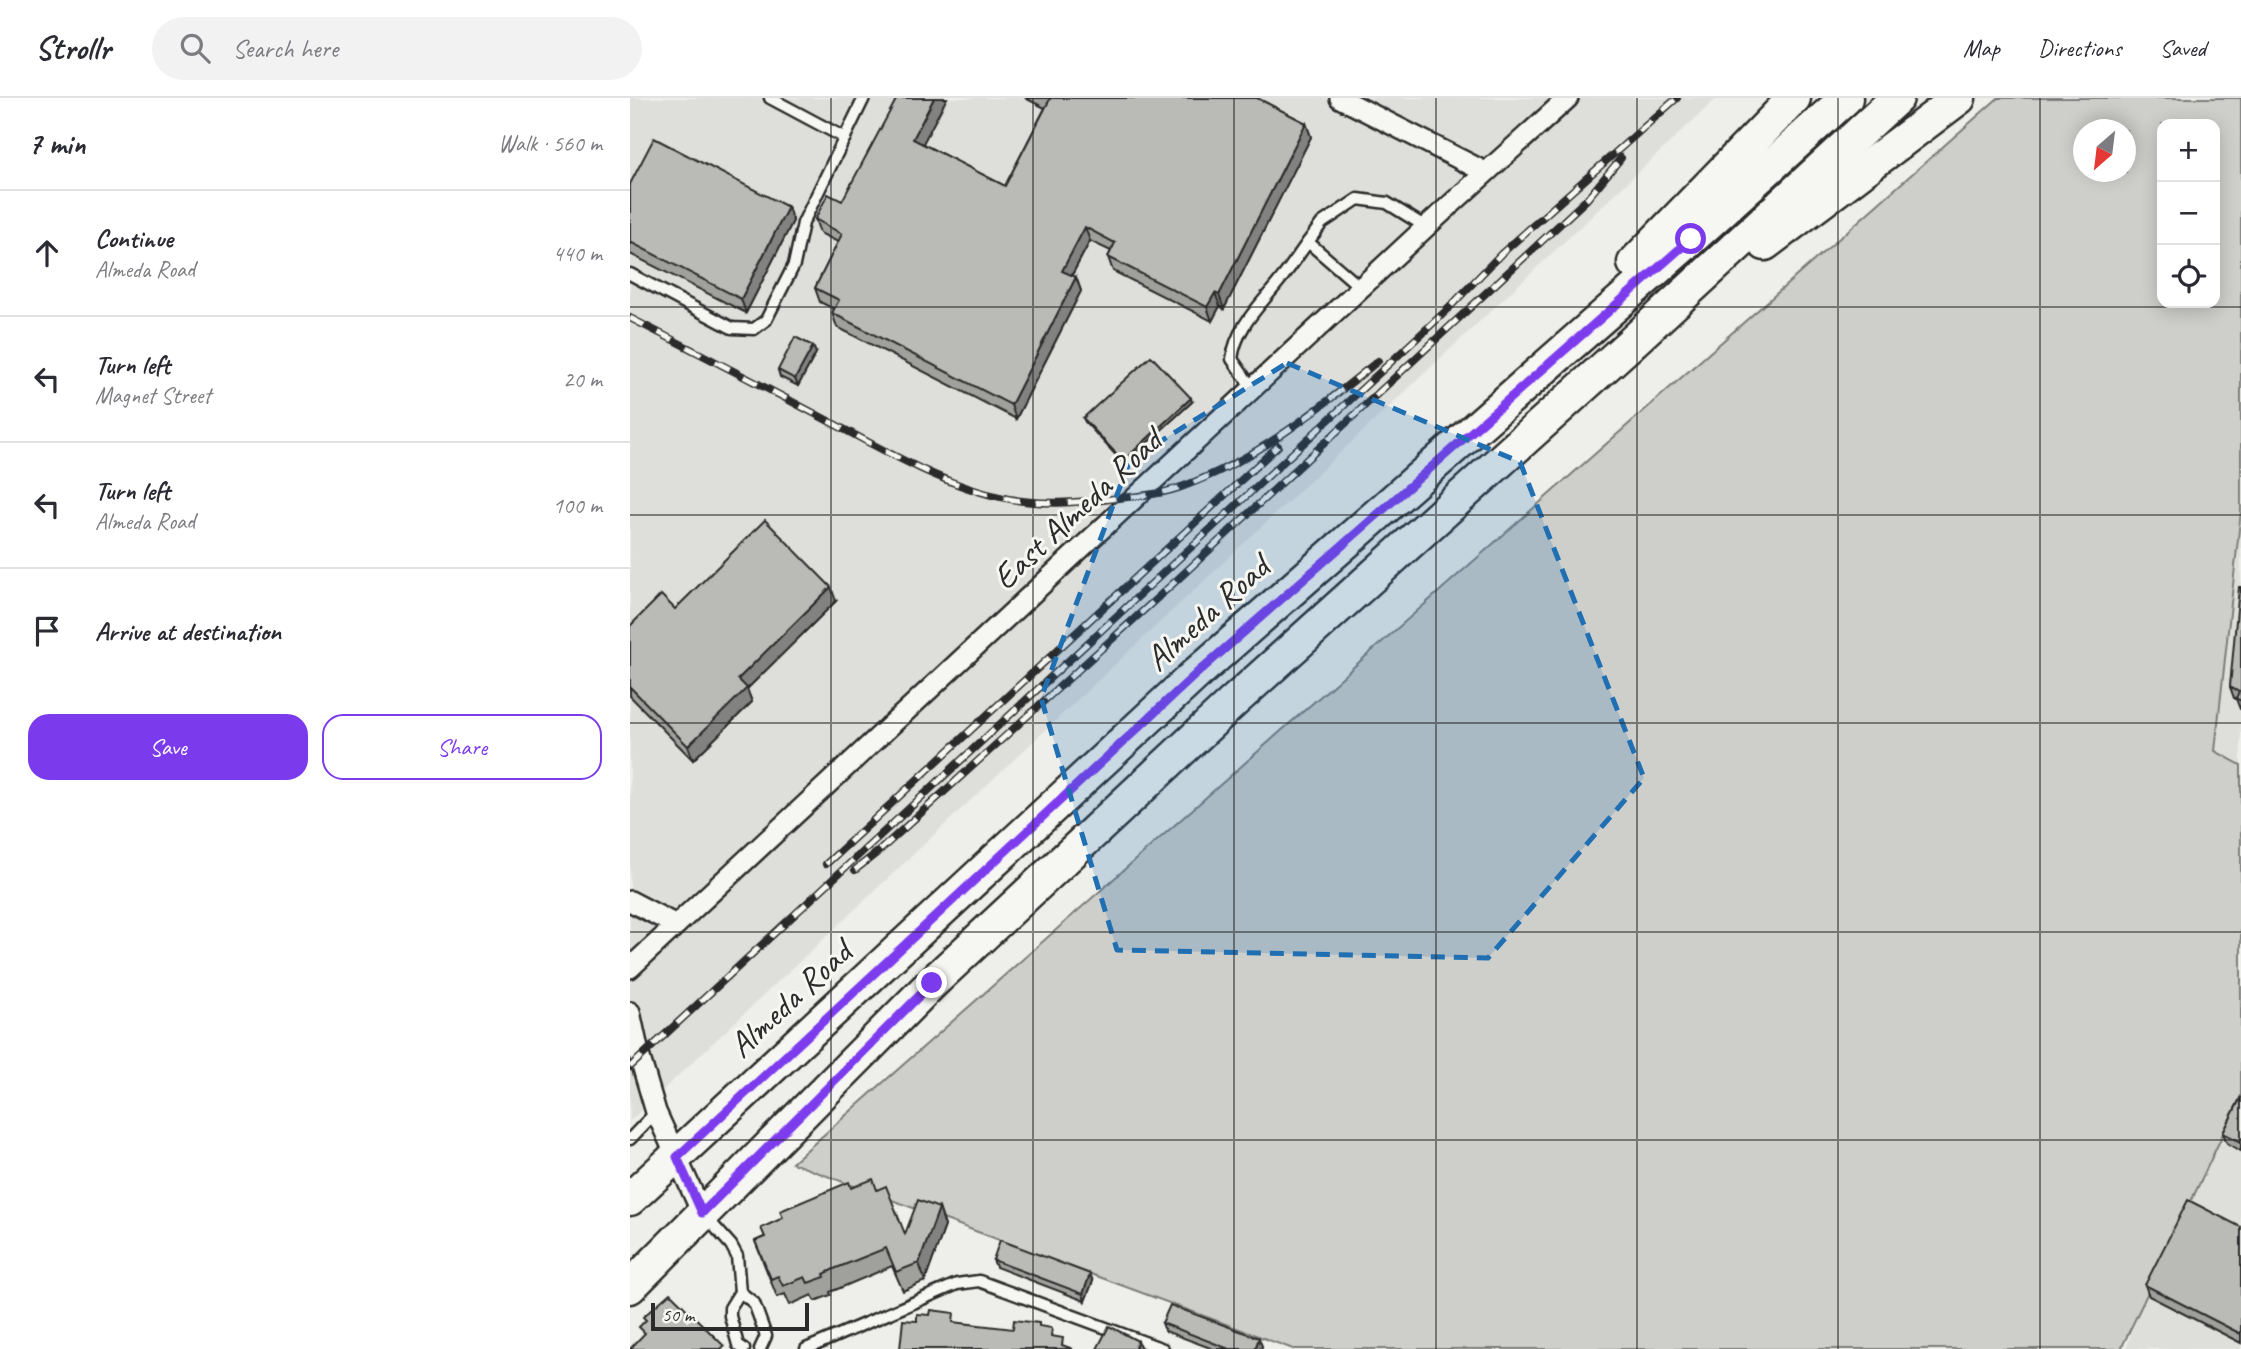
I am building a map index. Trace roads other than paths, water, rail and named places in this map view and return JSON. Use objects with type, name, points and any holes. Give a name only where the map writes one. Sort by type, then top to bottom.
[{"type":"main road","points":[[1539,371],[1631,266],[1794,98]]},
{"type":"main road","name":"Almeda Road","points":[[630,1199],[1196,674],[1700,231],[1846,98]]},
{"type":"main road","points":[[630,1287],[932,983],[1243,694],[1897,98]]},
{"type":"main road","points":[[1629,345],[1959,98]]},
{"type":"street","points":[[1340,98],[1485,172]]},
{"type":"street","name":"East Almeda Road","points":[[630,968],[1252,388],[1568,98]]},
{"type":"street","points":[[630,901],[676,925]]},
{"type":"street","points":[[630,1012],[656,1112],[702,1213]]},
{"type":"lane","points":[[770,98],[845,138]]},
{"type":"lane","points":[[630,274],[732,328],[754,329],[766,320],[794,265],[803,223],[864,98]]},
{"type":"lane","points":[[1252,388],[1232,359],[1234,343],[1243,325],[1283,277],[1322,223],[1358,199],[1387,203],[1426,227]]},
{"type":"lane","points":[[1308,242],[1360,288]]},
{"type":"lane","points":[[630,1139],[656,1112]]},
{"type":"lane","points":[[702,1213],[735,1251],[740,1292],[730,1308],[730,1316],[738,1345],[744,1349]]},
{"type":"lane","points":[[806,1349],[957,1284],[979,1281],[1163,1349]]},
{"type":"lane","points":[[740,1292],[754,1303],[766,1336],[760,1349]]},
{"type":"railway","points":[[630,1067],[1446,311],[1501,254],[1677,98]]},
{"type":"railway","points":[[855,870],[1177,580],[1587,199],[1621,158]]},
{"type":"railway","points":[[630,318],[929,473],[996,496],[1053,503],[1148,495],[1175,489],[1211,475],[1286,432],[1378,361]]},
{"type":"railway","points":[[826,864],[1278,446]]}]
